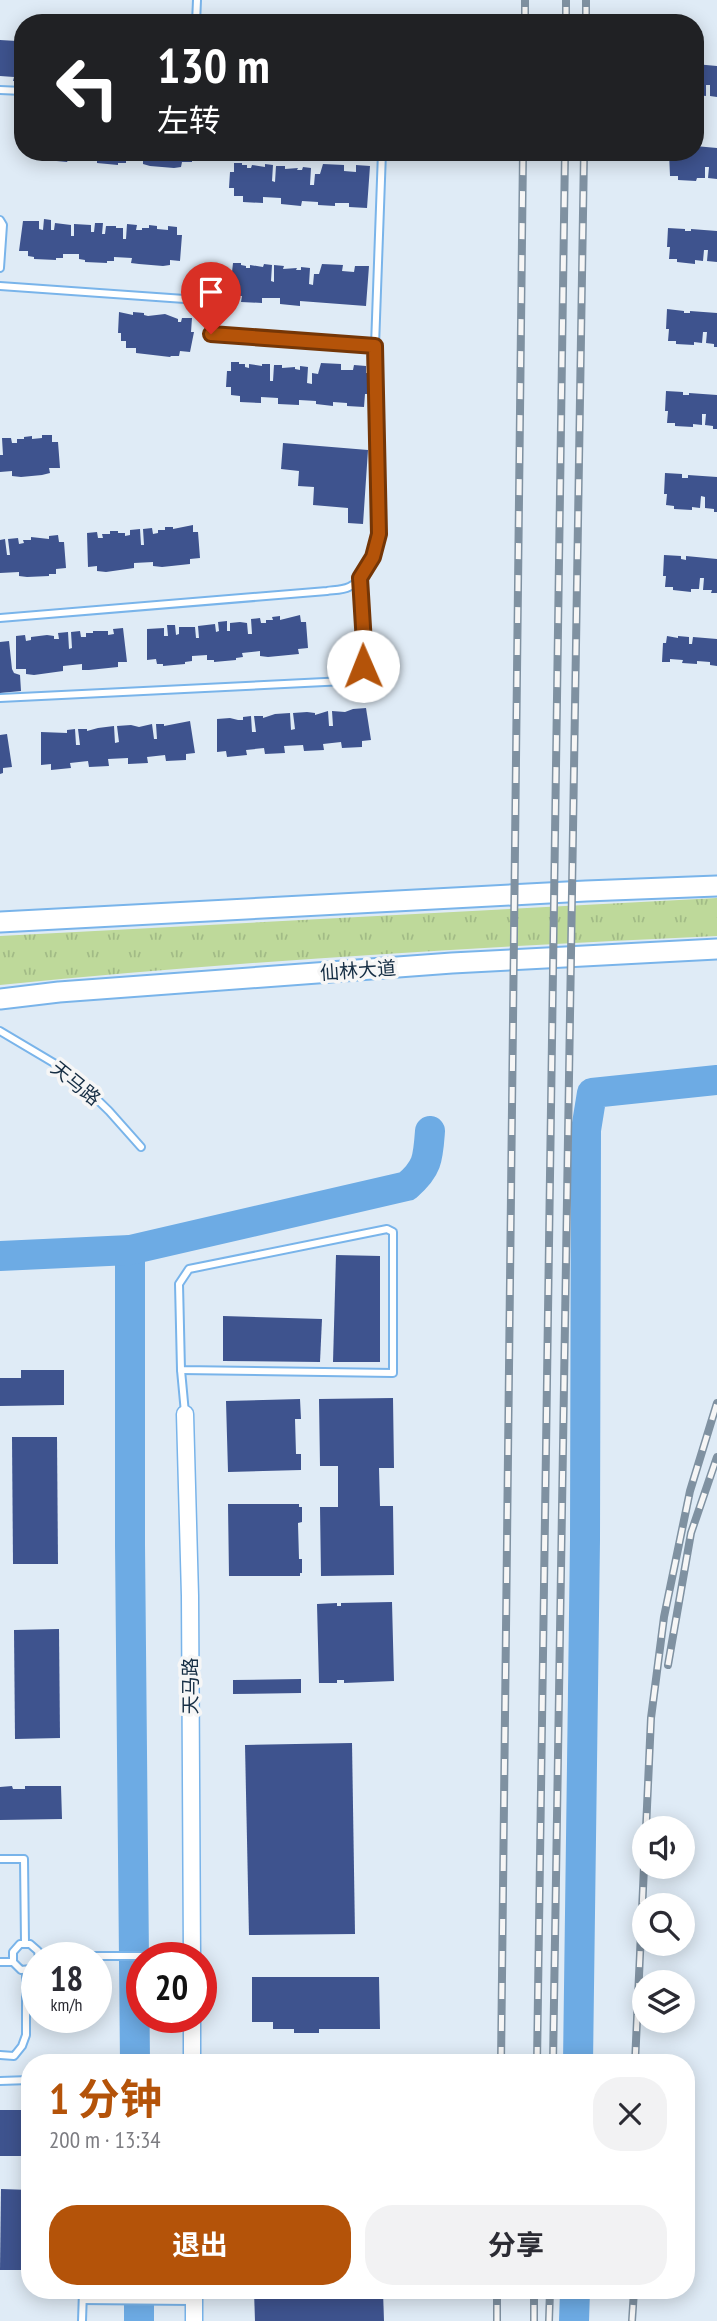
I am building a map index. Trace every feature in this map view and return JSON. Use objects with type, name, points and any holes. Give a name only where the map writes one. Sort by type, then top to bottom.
[{"type":"main road","points":[[0,922],[717,886]]},
{"type":"main road","name":"仙林大道","points":[[0,999],[59,992],[452,963],[717,949]]},
{"type":"street","name":"天马路","points":[[186,1414],[192,1942]]},
{"type":"street","points":[[192,2033],[192,2054]]},
{"type":"street","points":[[194,2299],[194,2321]]},
{"type":"lane","points":[[0,618],[327,591],[350,587],[360,578],[373,557],[379,534],[375,346],[382,161]]},
{"type":"lane","points":[[0,220],[3,225],[0,268]]},
{"type":"lane","points":[[0,286],[213,301],[211,334],[375,346]]},
{"type":"lane","points":[[0,698],[352,679],[361,671],[365,660],[360,578]]},
{"type":"lane","name":"天马路","points":[[0,1031],[69,1072],[141,1147]]},
{"type":"lane","points":[[181,1370],[393,1373],[393,1232],[387,1229],[189,1269],[179,1284],[181,1370],[186,1414]]},
{"type":"lane","points":[[0,1858],[23,1859],[25,1942]]},
{"type":"lane","points":[[21,1944],[13,1952],[13,1962],[21,1968]]},
{"type":"lane","points":[[0,1962],[13,1962]]},
{"type":"lane","points":[[2,2057],[13,2056],[18,2052],[26,2033]]},
{"type":"lane","points":[[0,2081],[21,2080]]},
{"type":"lane","points":[[82,2321],[83,2300],[180,2299]]},
{"type":"green space","points":[[717,898],[717,936],[358,956],[0,985],[0,936]]},
{"type":"building","points":[[0,40],[14,41],[14,77],[0,76]]},
{"type":"building","points":[[704,65],[717,66],[717,97],[710,96],[710,85],[706,85],[706,96]]},
{"type":"building","points":[[704,147],[717,148],[717,179],[708,178],[709,167],[705,167],[705,178],[697,178],[696,181],[678,180],[678,176],[670,176],[669,161],[704,161]]},
{"type":"building","points":[[97,161],[126,161],[118,165]]},
{"type":"building","points":[[143,161],[192,161],[182,162],[181,167],[174,168],[143,164]]},
{"type":"building","points":[[234,163],[242,163],[247,165],[247,168],[252,165],[273,165],[272,181],[275,182],[276,166],[285,166],[285,169],[298,168],[297,170],[302,170],[303,167],[311,168],[310,185],[314,185],[315,174],[320,174],[323,164],[344,165],[344,171],[356,172],[356,165],[370,166],[367,208],[349,207],[349,203],[335,203],[335,206],[302,201],[301,206],[281,204],[281,198],[263,197],[263,203],[243,202],[243,196],[234,196],[234,188],[229,188],[230,172],[234,172]]},
{"type":"building","points":[[44,219],[51,220],[51,230],[54,230],[55,223],[71,225],[71,236],[74,236],[74,224],[91,225],[91,232],[94,232],[95,223],[103,223],[102,234],[105,234],[106,226],[123,228],[123,239],[126,239],[127,224],[137,225],[136,230],[149,228],[149,225],[168,230],[168,226],[177,227],[177,235],[182,235],[180,261],[170,260],[170,265],[163,266],[131,263],[132,258],[114,257],[114,261],[107,263],[85,262],[79,259],[79,254],[63,254],[63,258],[56,260],[34,259],[28,256],[28,251],[19,251],[23,221],[39,221],[39,229],[43,230]]},
{"type":"building","points":[[668,228],[717,231],[717,262],[707,261],[708,250],[704,250],[703,261],[695,260],[695,264],[669,259]]},
{"type":"building","points":[[233,263],[241,263],[246,268],[250,268],[250,265],[272,265],[271,281],[274,282],[274,265],[284,266],[283,269],[310,268],[309,284],[313,285],[314,274],[319,274],[322,264],[343,265],[342,271],[354,272],[355,266],[369,266],[366,306],[300,301],[300,306],[280,304],[280,298],[262,298],[262,303],[241,302],[242,296],[233,296],[233,288],[228,288],[229,272],[232,272]]},
{"type":"building","points":[[667,309],[684,313],[717,313],[717,347],[706,343],[707,332],[703,332],[702,343],[694,342],[694,345],[668,341]]},
{"type":"building","points":[[119,312],[133,315],[133,312],[144,313],[148,316],[165,314],[178,319],[178,322],[181,322],[182,318],[192,318],[191,332],[194,332],[190,352],[180,351],[179,356],[170,357],[136,353],[136,348],[126,348],[126,341],[121,341],[121,333],[118,333]]},
{"type":"building","points":[[231,362],[245,364],[245,367],[249,368],[249,364],[270,364],[270,381],[273,381],[274,365],[300,370],[300,366],[308,367],[307,383],[312,384],[312,373],[318,374],[321,363],[341,364],[341,370],[353,370],[354,365],[366,366],[367,394],[364,407],[333,402],[333,406],[299,400],[299,405],[278,404],[278,398],[261,397],[261,403],[240,402],[240,396],[231,395],[231,387],[226,387],[227,371],[231,371]]},
{"type":"building","points":[[666,391],[683,392],[683,395],[717,395],[717,429],[705,425],[706,414],[702,414],[702,425],[675,426],[675,423],[667,423]]},
{"type":"building","points":[[42,435],[52,435],[52,442],[58,442],[60,468],[49,468],[50,473],[42,475],[21,477],[12,476],[12,471],[0,472],[2,438],[11,438],[12,443],[17,443],[17,439],[32,436],[32,439],[42,438]]},
{"type":"building","points":[[283,443],[368,450],[363,524],[348,523],[348,508],[313,505],[314,487],[298,486],[299,471],[281,469]]},
{"type":"building","points":[[665,473],[682,474],[682,478],[688,478],[688,475],[717,477],[717,512],[705,508],[705,497],[701,496],[700,508],[674,509],[674,506],[666,505]]},
{"type":"building","points":[[193,525],[193,532],[198,532],[200,558],[190,559],[190,564],[162,567],[153,566],[153,562],[134,563],[134,568],[106,572],[97,571],[97,566],[88,567],[87,533],[97,532],[98,538],[103,538],[102,534],[110,534],[110,531],[125,533],[125,536],[130,535],[130,530],[140,529],[141,545],[144,545],[143,529],[152,528],[153,534],[158,533],[158,530],[165,530],[165,527],[173,529]]},
{"type":"building","points":[[58,535],[59,542],[64,542],[66,568],[56,569],[56,574],[49,576],[27,577],[19,576],[19,572],[0,573],[0,540],[5,539],[7,555],[10,555],[8,539],[18,538],[19,544],[24,543],[23,540],[31,540],[31,537],[49,539],[49,536]]},
{"type":"building","points":[[664,555],[681,556],[681,559],[686,560],[686,556],[717,559],[717,593],[703,590],[704,578],[700,578],[699,589],[691,589],[691,592],[665,587]]},
{"type":"building","points":[[300,615],[301,622],[306,622],[308,648],[298,649],[299,654],[268,657],[260,656],[260,651],[242,653],[243,657],[236,660],[214,662],[207,660],[207,655],[192,656],[192,661],[185,664],[163,666],[157,664],[156,659],[147,660],[147,629],[164,628],[164,636],[168,636],[167,625],[175,625],[176,635],[179,634],[179,627],[195,627],[196,638],[199,638],[198,626],[215,624],[216,632],[219,631],[218,622],[227,621],[227,631],[230,631],[230,623],[240,622],[247,623],[248,634],[252,634],[251,619],[260,618],[261,623],[266,623],[266,620],[273,620],[272,617],[280,616],[280,620]]},
{"type":"building","points":[[123,628],[127,662],[118,662],[118,667],[82,670],[82,664],[63,666],[63,671],[34,675],[26,674],[26,669],[16,669],[16,636],[25,635],[26,641],[31,640],[31,637],[47,635],[59,639],[58,633],[68,632],[69,649],[72,648],[71,632],[80,631],[81,637],[86,637],[86,633],[93,631],[108,631],[108,635],[114,634],[113,629]]},
{"type":"building","points":[[667,636],[689,637],[689,644],[692,644],[693,637],[717,639],[717,666],[710,665],[710,662],[682,663],[683,660],[670,659],[670,662],[662,662],[663,643],[666,643]]},
{"type":"building","points":[[9,641],[12,669],[20,675],[21,691],[0,693],[0,642]]},
{"type":"building","points":[[366,708],[371,740],[362,741],[362,747],[342,748],[341,742],[323,744],[324,750],[304,751],[303,745],[284,746],[285,753],[265,754],[264,748],[246,750],[247,755],[227,757],[226,751],[217,752],[217,719],[243,720],[243,717],[251,716],[252,732],[256,732],[254,716],[263,718],[290,713],[291,730],[295,729],[293,713],[307,712],[315,715],[328,711],[329,726],[333,726],[332,711],[345,712]]},
{"type":"building","points":[[190,721],[195,753],[186,754],[186,760],[166,761],[165,755],[147,757],[148,763],[128,764],[128,758],[108,759],[109,766],[89,767],[88,761],[70,763],[71,768],[51,770],[51,764],[41,765],[41,732],[67,733],[67,730],[75,729],[76,745],[80,745],[78,729],[87,731],[114,726],[115,743],[119,742],[117,726],[139,727],[152,724],[154,739],[157,739],[156,724],[164,726]]},
{"type":"building","points":[[7,734],[12,767],[3,768],[3,773],[0,774],[0,735]]},
{"type":"building","points":[[336,1255],[380,1256],[380,1362],[333,1362]]},
{"type":"building","points":[[223,1316],[322,1319],[320,1362],[223,1361]]},
{"type":"building","points":[[21,1370],[64,1370],[64,1405],[0,1406],[0,1378],[21,1378]]},
{"type":"building","points":[[393,1398],[394,1468],[379,1468],[380,1506],[393,1506],[394,1575],[321,1576],[320,1507],[338,1507],[338,1466],[320,1466],[319,1399]]},
{"type":"building","points":[[300,1399],[301,1419],[295,1419],[296,1454],[301,1454],[301,1470],[228,1472],[226,1401]]},
{"type":"building","points":[[12,1437],[57,1437],[58,1564],[13,1564]]},
{"type":"building","points":[[228,1504],[299,1504],[299,1507],[302,1507],[302,1522],[298,1523],[299,1559],[302,1559],[300,1576],[229,1576]]},
{"type":"building","points":[[392,1602],[394,1681],[344,1683],[344,1680],[337,1680],[337,1683],[319,1683],[317,1604],[337,1603],[337,1606],[341,1606],[341,1603]]},
{"type":"building","points":[[59,1629],[60,1738],[15,1739],[14,1630]]},
{"type":"building","points":[[301,1679],[301,1693],[233,1694],[233,1680]]},
{"type":"building","points":[[352,1743],[355,1934],[249,1935],[245,1745]]},
{"type":"building","points":[[12,1786],[13,1789],[25,1789],[25,1786],[61,1786],[62,1819],[0,1820],[0,1787]]},
{"type":"building","points":[[252,1977],[379,1977],[380,2029],[319,2029],[319,2033],[294,2033],[294,2029],[273,2029],[273,2022],[252,2022]]},
{"type":"building","points":[[0,2110],[21,2110],[21,2156],[0,2156]]},
{"type":"building","points":[[1,2189],[21,2190],[21,2270],[0,2270]]},
{"type":"building","points":[[254,2299],[383,2299],[384,2321],[255,2321]]},
{"type":"waterway","points":[[578,2054],[585,1540],[586,1130],[592,1093],[717,1080]]},
{"type":"waterway","points":[[0,1256],[130,1250],[407,1186],[426,1162],[430,1131]]},
{"type":"waterway","points":[[130,1250],[135,2054]]},
{"type":"waterway","points":[[139,2299],[139,2321]]},
{"type":"waterway","points":[[574,2321],[575,2299]]},
{"type":"railway","points":[[525,0],[525,14]]},
{"type":"railway","points":[[566,0],[566,14]]},
{"type":"railway","points":[[586,0],[586,14]]},
{"type":"railway","points":[[501,2054],[523,161]]},
{"type":"railway","points":[[537,2054],[565,161]]},
{"type":"railway","points":[[553,2054],[584,161]]},
{"type":"railway","points":[[647,1816],[651,1718],[664,1617],[690,1491],[717,1403]]},
{"type":"railway","points":[[668,1665],[691,1533],[717,1457]]},
{"type":"railway","points":[[635,2054],[643,1879]]},
{"type":"railway","points":[[497,2299],[497,2321]]},
{"type":"railway","points":[[534,2299],[534,2321]]},
{"type":"railway","points":[[549,2321],[550,2299]]},
{"type":"railway","points":[[632,2321],[633,2299]]},
{"type":"route","points":[[211,334],[375,346],[379,534],[373,557],[360,578],[365,660],[363,666]]}]
